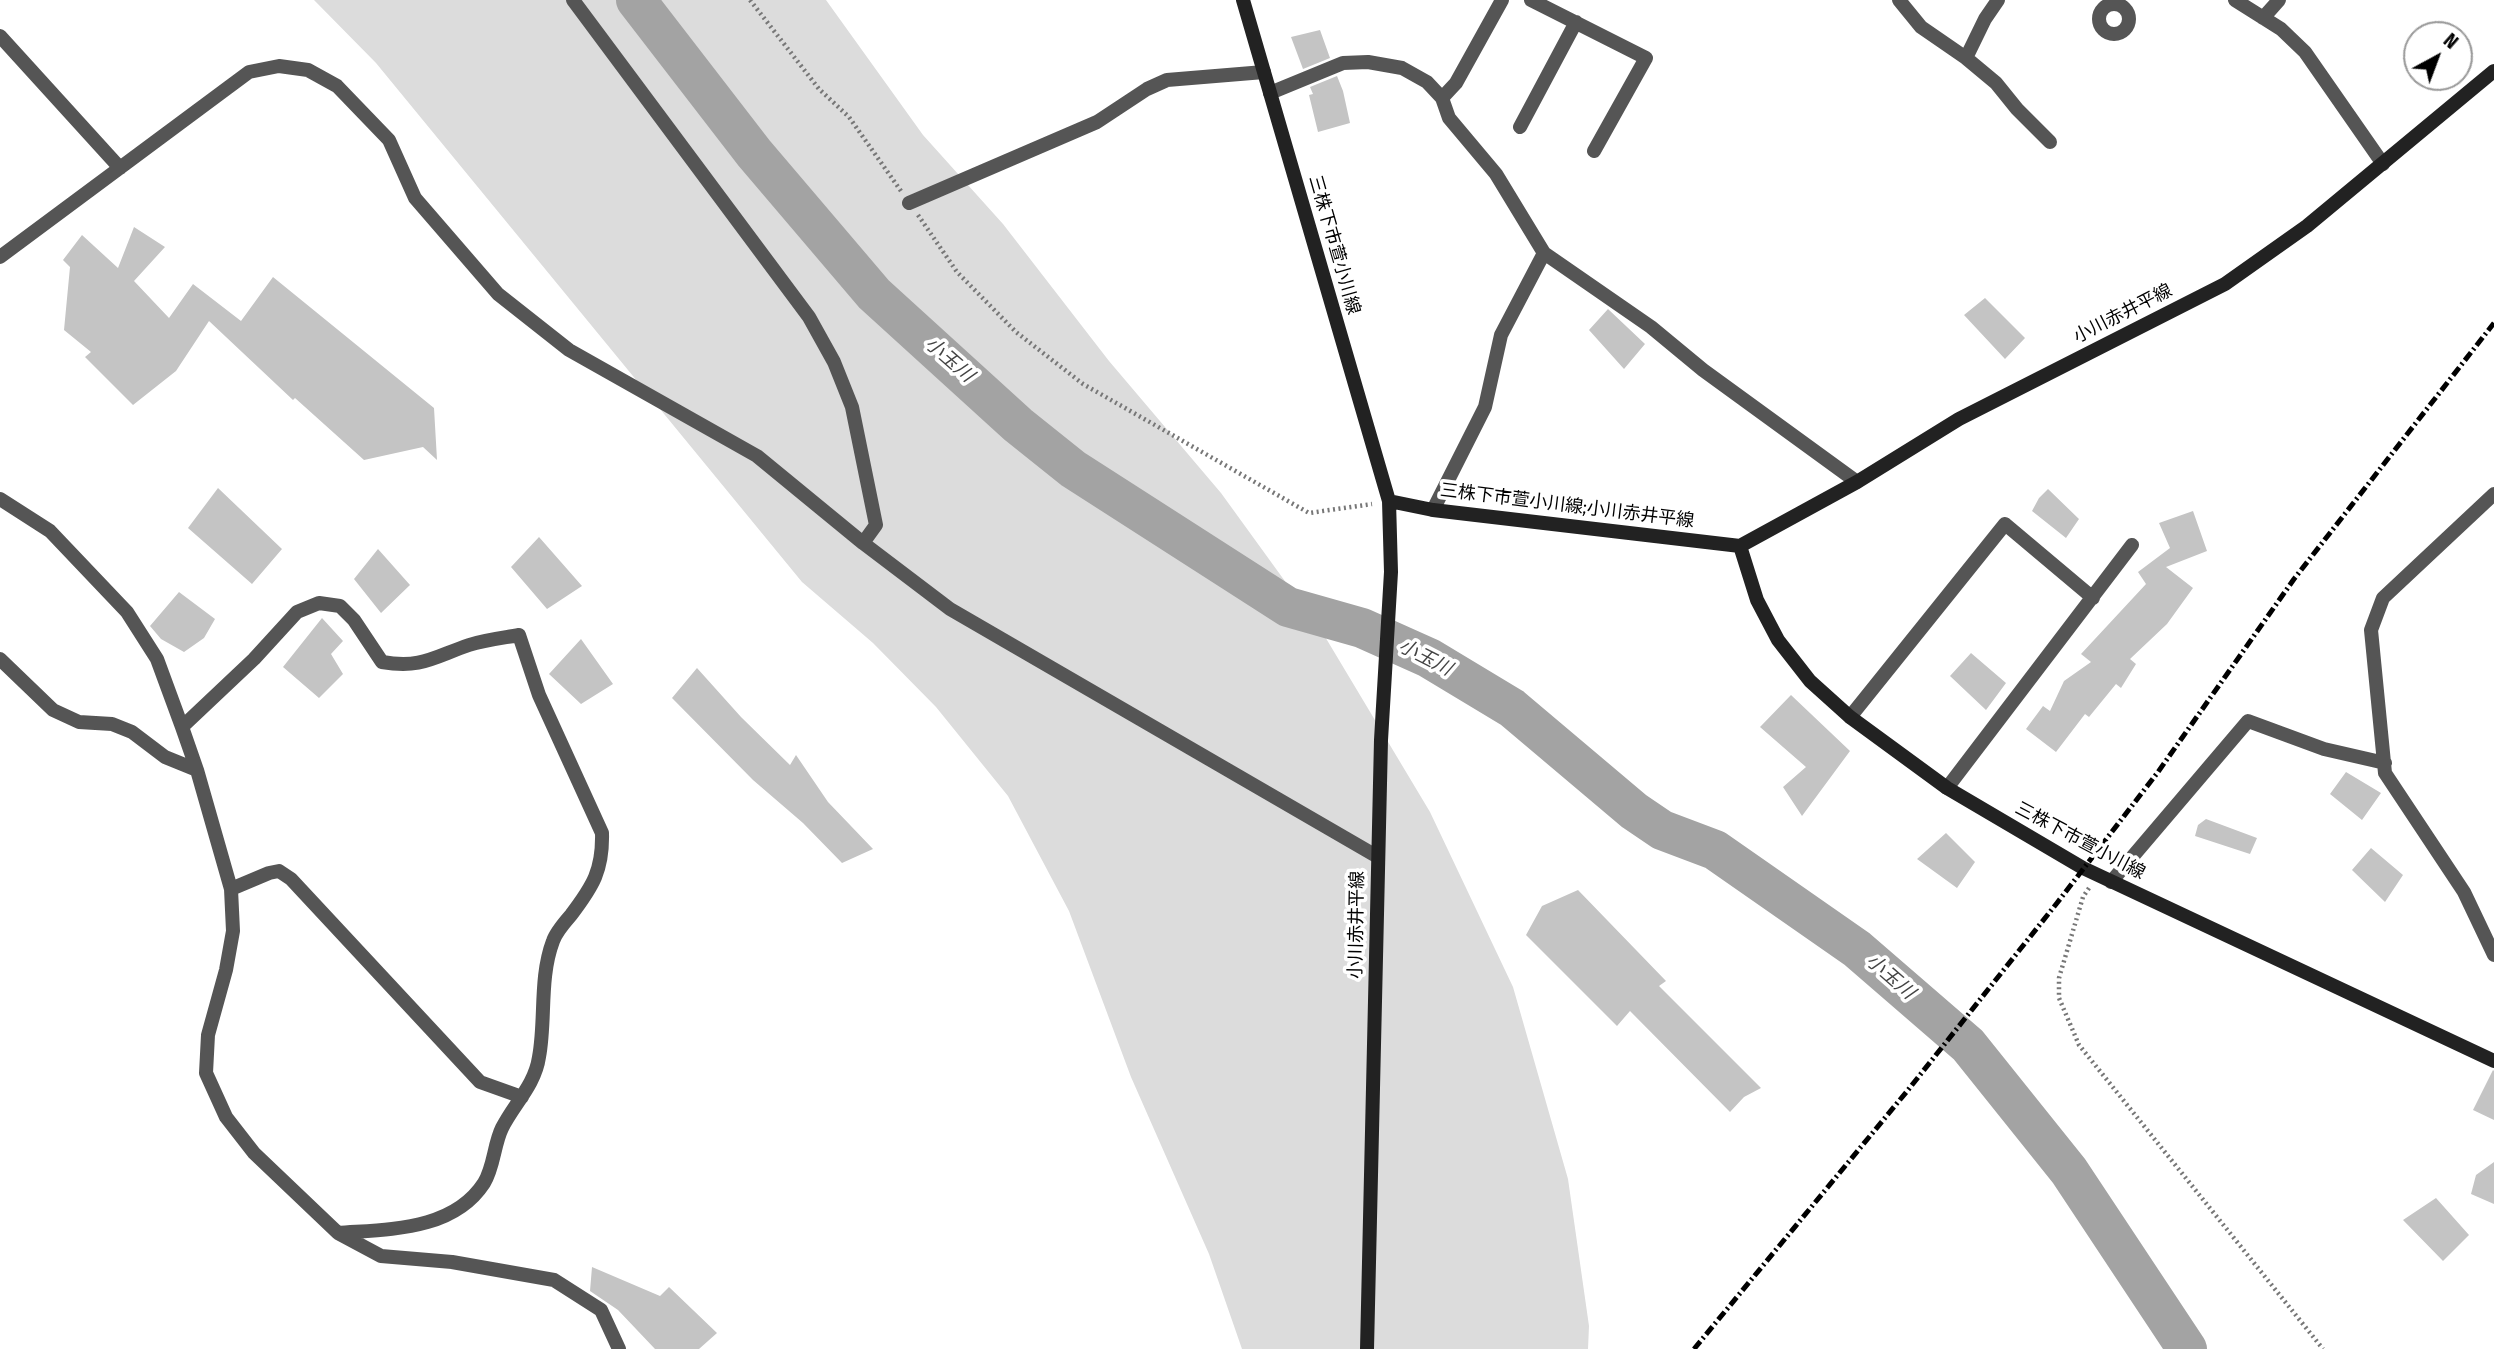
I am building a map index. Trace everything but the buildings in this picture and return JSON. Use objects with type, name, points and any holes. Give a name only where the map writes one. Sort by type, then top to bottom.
[{"type":"main road","name":"三株下市萱小川線","points":[[1243,0],[1389,501]]},
{"type":"main road","name":"小川赤井平線","points":[[1740,547],[1857,482],[1959,419],[2225,284],[2307,226],[2494,71]]},
{"type":"main road","name":"小川赤井平線","points":[[1367,1349],[1381,740],[1391,572],[1389,501]]},
{"type":"main road","name":"三株下市萱小川線;小川赤井平線","points":[[1389,501],[1433,510],[1740,547]]},
{"type":"main road","name":"三株下市萱小川線","points":[[1740,547],[1758,600],[1778,640],[1810,681],[1850,718],[1947,788],[2096,875],[2494,1061]]},
{"type":"street","points":[[573,0],[809,317],[834,362],[852,407],[876,525],[863,543]]},
{"type":"street","points":[[1442,99],[1456,83],[1502,0]]},
{"type":"street","points":[[1531,0],[1646,58],[1594,151]]},
{"type":"street","points":[[1899,0],[1922,27],[1996,83],[2050,142]]},
{"type":"street","points":[[1966,58],[1998,0]]},
{"type":"street","points":[[2235,0],[2281,29],[2305,52],[2383,164]]},
{"type":"street","points":[[2263,18],[2279,0]]},
{"type":"street","points":[[1520,127],[1576,22]]},
{"type":"street","points":[[0,36],[120,168]]},
{"type":"street","points":[[1270,93],[1343,63],[1368,62],[1402,68],[1427,82],[1442,99],[1449,118],[1496,174],[1544,253],[1651,327],[1703,370],[1857,482]]},
{"type":"street","points":[[0,257],[250,72],[279,66],[308,70],[337,86],[388,140],[415,198],[498,294],[569,350],[757,456],[863,543],[950,609],[1378,857]]},
{"type":"street","points":[[909,203],[1097,122],[1147,89],[1167,80],[1264,72]]},
{"type":"street","points":[[1433,510],[1485,407],[1501,335],[1544,253]]},
{"type":"street","points":[[2494,494],[2383,598],[2371,630],[2385,773],[2464,892],[2494,956]]},
{"type":"street","points":[[0,499],[50,531],[127,611],[157,659],[182,727],[231,889],[233,930],[226,970],[208,1035],[206,1073],[226,1117],[254,1153],[338,1233],[382,1256],[452,1262],[554,1280],[601,1310],[620,1349]]},
{"type":"street","points":[[1850,718],[2005,524],[2093,598]]},
{"type":"street","points":[[1947,788],[2132,545]]},
{"type":"street","points":[[182,727],[254,659],[297,612],[319,603],[340,606],[354,620],[382,662],[395,665],[423,664],[470,645],[519,635],[538,695],[602,833],[603,854],[592,887],[553,940],[547,968],[539,1058],[534,1077],[502,1129],[485,1182],[470,1199],[446,1214],[415,1227],[338,1233]]},
{"type":"street","points":[[0,659],[53,710],[79,722],[112,724],[132,732],[165,757],[197,770]]},
{"type":"street","points":[[2111,882],[2248,721],[2323,749],[2385,763]]},
{"type":"street","points":[[231,889],[279,871],[291,879],[480,1082],[522,1097]]},
{"type":"path","points":[[750,0],[819,89],[849,117],[957,272],[1016,332],[1083,384],[1310,513],[1389,501]]},
{"type":"path","points":[[2096,875],[2083,897],[2059,978],[2059,998],[2079,1045],[2323,1349]]},
{"type":"shaded area","points":[[314,0],[826,0],[923,135],[1003,224],[1109,361],[1221,493],[1324,635],[1430,812],[1513,987],[1568,1179],[1589,1326],[1588,1349],[1242,1349],[1209,1254],[1131,1077],[1069,911],[1008,796],[936,707],[873,643],[802,582],[376,63]]},
{"type":"waterway","name":"小玉川","points":[[636,0],[754,153],[874,294],[1018,425],[1073,469],[1288,607],[1362,628],[1429,658],[1512,708],[1634,811],[1662,830],[1715,850],[1857,949],[1968,1045],[2069,1171],[2187,1349]]},
{"type":"railway","points":[[1694,1349],[1908,1090],[2057,903],[2158,772],[2294,579],[2494,323]]}]
